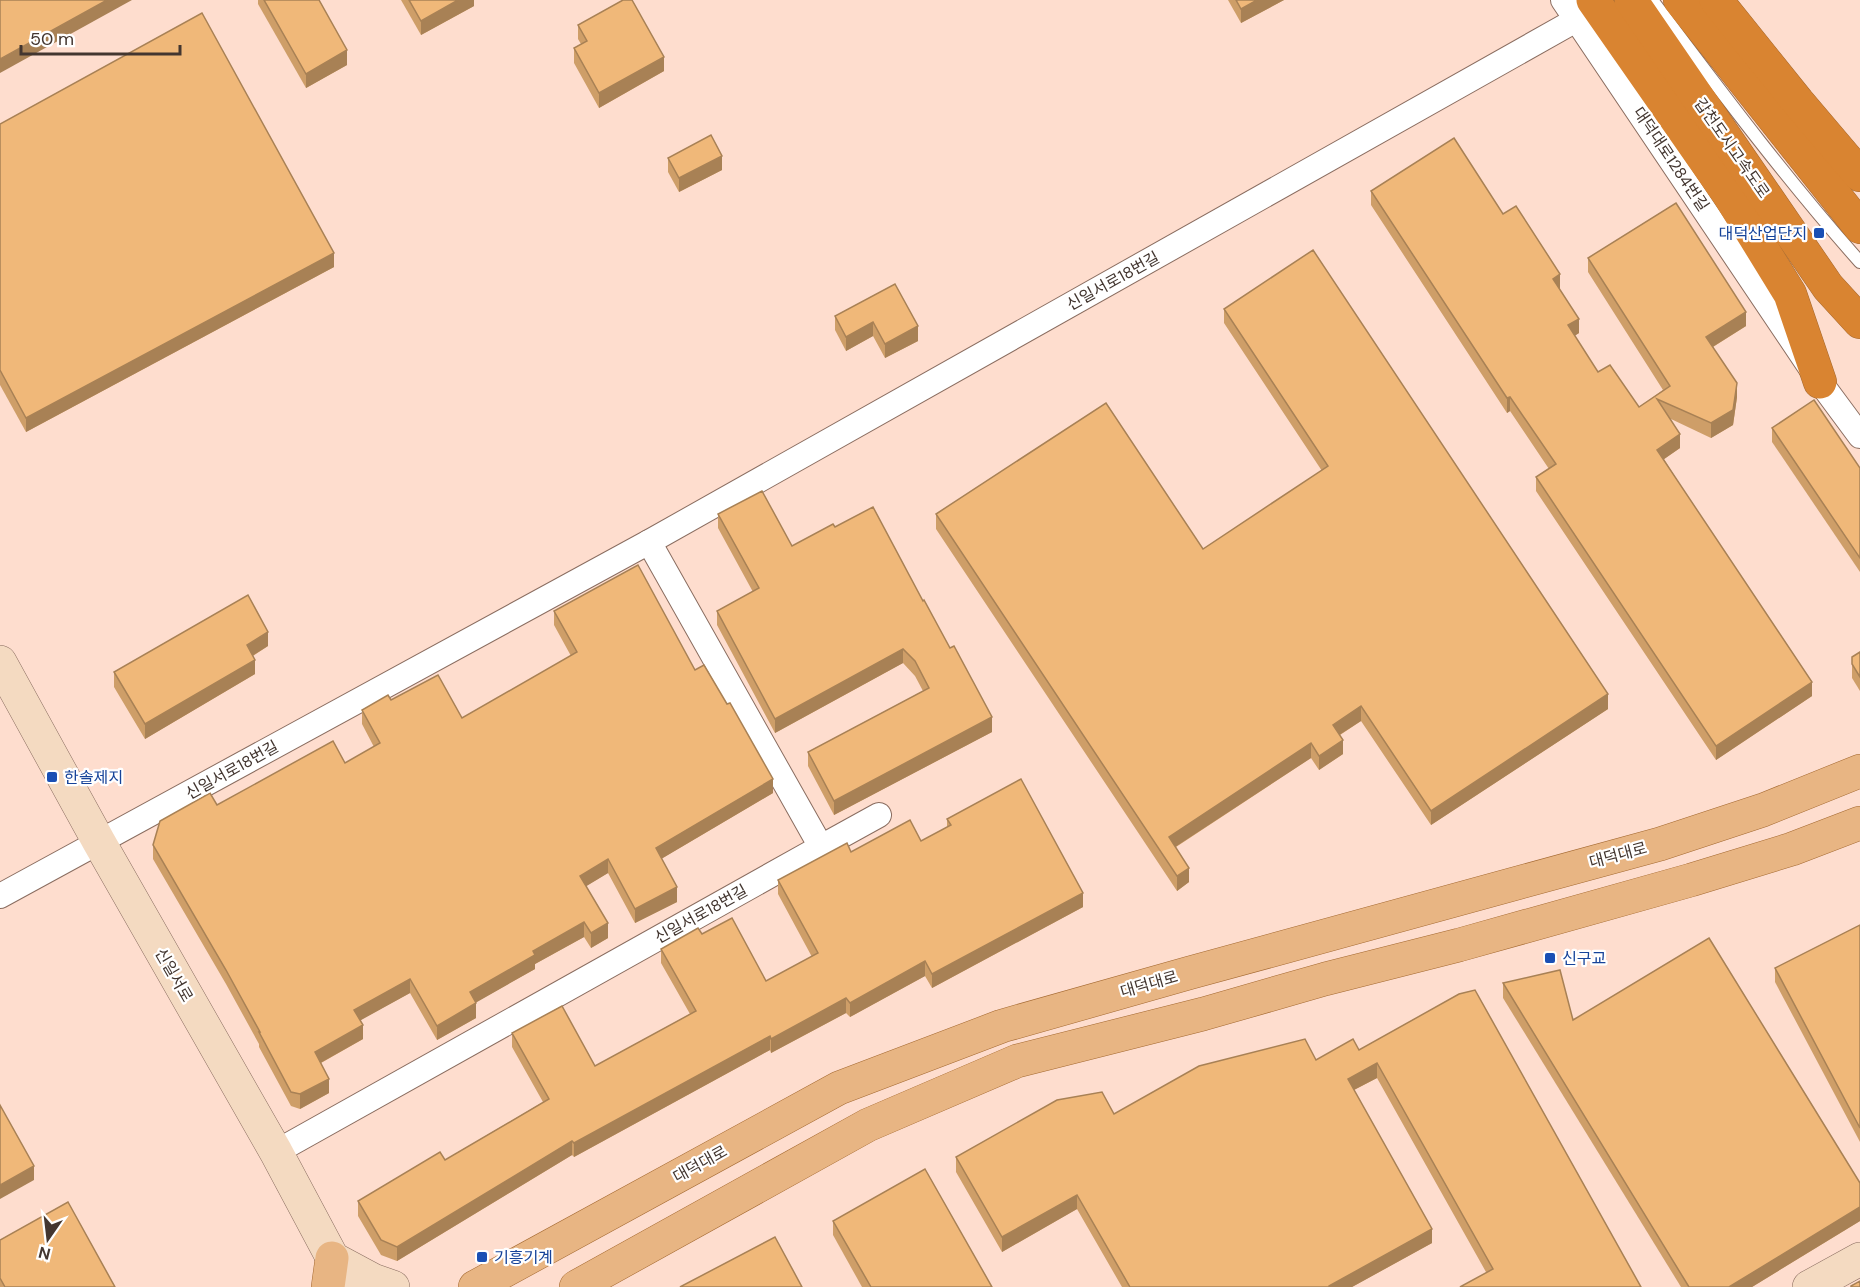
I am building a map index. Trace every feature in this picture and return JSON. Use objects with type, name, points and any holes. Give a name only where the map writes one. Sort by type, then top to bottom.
[{"type":"highway","name":"갑천도시고속도로","points":[[1630,0],[1828,287],[1860,322]]},
{"type":"highway","points":[[1680,0],[1860,227]]},
{"type":"highway","points":[[1716,0],[1860,175]]},
{"type":"highway","points":[[1584,10],[1730,195],[1790,294],[1820,382]]},
{"type":"main road","name":"신일서로","points":[[0,662],[99,842],[276,1152],[330,1272],[348,1287]]},
{"type":"main road","name":"대덕대로","points":[[475,1287],[839,1088],[1002,1026],[1660,844],[1763,810],[1860,771]]},
{"type":"main road","points":[[576,1287],[868,1125],[1017,1061],[1203,1014],[1658,889],[1792,849],[1860,823]]},
{"type":"main road","points":[[1809,1287],[1860,1259]]},
{"type":"main road","points":[[330,1272],[373,1280],[393,1287]]},
{"type":"street","points":[[1563,0],[1584,10]]},
{"type":"street","name":"신일서로18번길","points":[[0,896],[649,542],[1584,10]]},
{"type":"street","points":[[1820,382],[1853,405],[1860,413]]},
{"type":"street","points":[[1820,382],[1860,436]]},
{"type":"street","points":[[649,542],[821,847]]},
{"type":"street","name":"신일서로18번길","points":[[276,1152],[879,815]]},
{"type":"lane","points":[[1652,0],[1834,233],[1860,262]]},
{"type":"building","points":[[0,0],[107,0],[0,59]]},
{"type":"building","points":[[264,0],[319,0],[347,50],[306,74]]},
{"type":"building","points":[[409,0],[458,0],[421,21]]},
{"type":"building","points":[[623,0],[632,0],[664,57],[599,93],[574,48],[587,41],[578,25]]},
{"type":"building","points":[[1236,0],[1257,0],[1241,9]]},
{"type":"building","points":[[202,13],[334,253],[26,418],[0,370],[0,124]]},
{"type":"building","points":[[711,135],[722,156],[679,178],[668,158]]},
{"type":"building","points":[[1454,138],[1503,214],[1516,206],[1560,274],[1553,279],[1579,319],[1568,325],[1598,372],[1610,365],[1639,407],[1670,386],[1588,258],[1676,203],[1746,312],[1706,337],[1737,383],[1733,410],[1711,423],[1657,399],[1680,434],[1657,450],[1812,682],[1716,746],[1536,477],[1556,464],[1510,397],[1507,398],[1371,191]]},
{"type":"building","points":[[1313,250],[1608,694],[1431,811],[1361,706],[1333,725],[1343,740],[1319,756],[1311,743],[1169,837],[1189,868],[1177,876],[936,514],[1106,403],[1203,549],[1328,466],[1224,309]]},
{"type":"building","points":[[895,284],[918,326],[885,344],[873,322],[846,337],[835,316]]},
{"type":"building","points":[[1814,400],[1860,468],[1860,558],[1772,428]]},
{"type":"building","points":[[762,491],[792,546],[833,524],[835,527],[873,507],[923,601],[950,648],[954,646],[992,717],[834,801],[808,752],[929,688],[915,661],[903,649],[775,719],[717,611],[759,588],[718,514]]},
{"type":"building","points":[[638,565],[695,670],[704,665],[727,704],[730,703],[773,779],[656,848],[677,887],[635,909],[608,859],[580,876],[608,923],[591,933],[584,922],[533,951],[535,955],[470,992],[476,1003],[437,1026],[410,979],[354,1010],[363,1025],[315,1052],[329,1079],[300,1094],[291,1092],[226,970],[153,845],[160,821],[210,793],[217,805],[333,741],[345,763],[380,743],[362,710],[388,695],[391,700],[438,675],[462,718],[577,652],[554,611]]},
{"type":"building","points":[[248,595],[268,632],[247,645],[255,660],[145,724],[114,672]]},
{"type":"building","points":[[1860,652],[1860,677],[1852,664],[1852,657]]},
{"type":"building","points":[[1021,779],[1083,893],[932,974],[925,961],[850,1003],[846,998],[771,1039],[770,1036],[574,1143],[572,1141],[397,1247],[381,1240],[358,1201],[440,1152],[445,1160],[549,1099],[512,1033],[562,1006],[595,1066],[696,1011],[661,949],[698,928],[702,934],[732,918],[766,981],[818,953],[778,880],[847,843],[851,852],[910,820],[921,841],[951,825],[947,819]]},
{"type":"building","points":[[1860,925],[1860,1128],[1775,968]]},
{"type":"building","points":[[1709,938],[1860,1183],[1860,1207],[1729,1287],[1689,1287],[1503,983],[1560,970],[1573,1020]]},
{"type":"building","points":[[1475,990],[1641,1287],[1460,1287],[1493,1269],[1377,1063],[1348,1079],[1432,1229],[1329,1287],[1130,1287],[1077,1195],[1002,1237],[956,1157],[1057,1100],[1102,1092],[1114,1114],[1199,1066],[1305,1039],[1316,1060],[1353,1039],[1359,1050],[1459,994]]},
{"type":"building","points":[[0,1105],[34,1166],[0,1185]]},
{"type":"building","points":[[925,1169],[992,1287],[871,1287],[833,1221]]},
{"type":"building","points":[[68,1202],[115,1287],[5,1287],[0,1278],[0,1240]]},
{"type":"building","points":[[775,1237],[802,1287],[680,1287]]},
{"type":"building","points":[[1860,1281],[1860,1287],[1851,1287],[1851,1286]]},
{"type":"place","name":"대덕산업단지","points":[[1819,233]]},
{"type":"place","name":"한솔제지","points":[[52,777]]},
{"type":"place","name":"신구교","points":[[1550,958]]},
{"type":"place","name":"기흥기계","points":[[482,1257]]}]
